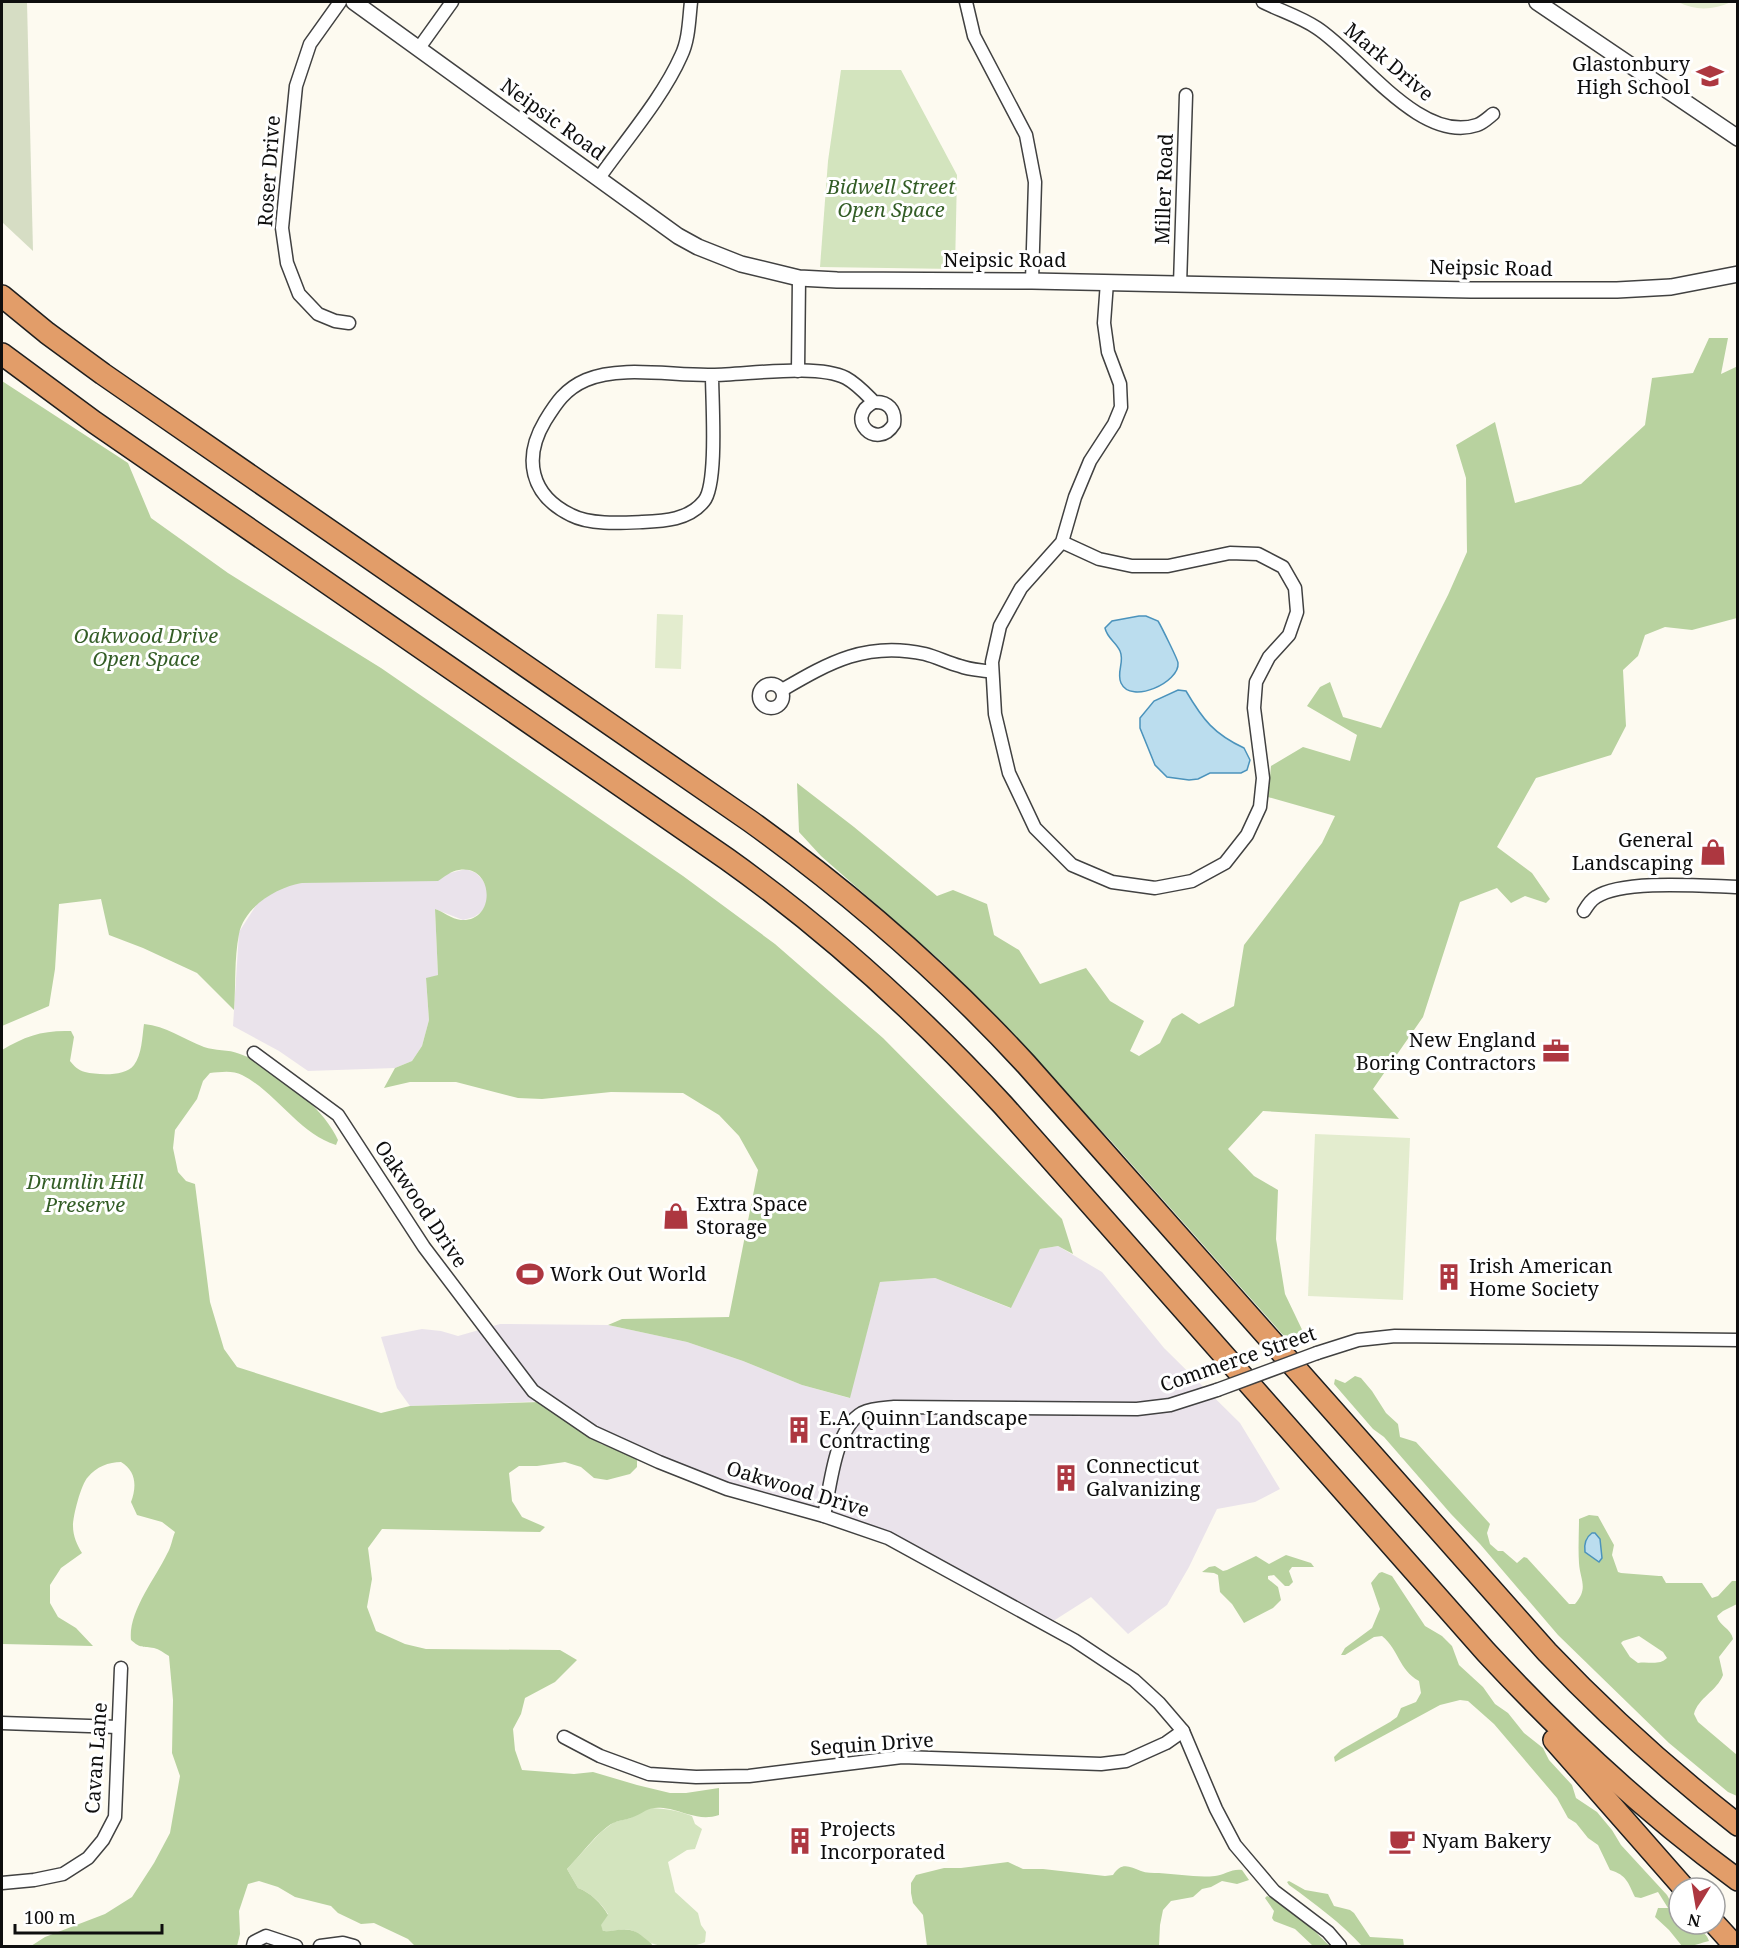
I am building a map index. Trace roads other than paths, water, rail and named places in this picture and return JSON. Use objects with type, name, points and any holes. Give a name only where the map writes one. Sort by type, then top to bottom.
[{"type":"highway","points":[[2,296],[103,374],[750,820],[821,874],[881,924],[958,994],[1018,1056],[1547,1652],[1628,1733],[1737,1825]]},
{"type":"highway","points":[[2,354],[94,422],[710,848],[783,901],[867,970],[936,1035],[1003,1105],[1497,1663],[1610,1776],[1674,1832],[1737,1881]]},
{"type":"highway","points":[[1497,1663],[1513,1689],[1549,1734],[1673,1876]]},
{"type":"street","name":"Roser Drive","points":[[340,2],[310,44],[296,86],[282,228],[286,263],[299,294],[318,314],[335,321],[349,323]]},
{"type":"street","name":"Neipsic Road","points":[[354,2],[678,236],[698,247],[741,264],[799,278],[1471,290],[1617,290],[1671,287],[1737,274]]},
{"type":"street","points":[[419,48],[452,2]]},
{"type":"street","points":[[599,178],[663,89],[682,54],[691,2]]},
{"type":"street","points":[[966,2],[974,36],[1026,135],[1035,182],[1032,281]]},
{"type":"street","name":"Mark Drive","points":[[1263,2],[1316,27],[1350,54],[1406,107],[1432,122],[1455,128],[1478,124],[1493,114]]},
{"type":"street","points":[[1537,2],[1737,138]]},
{"type":"street","name":"Miller Road","points":[[1180,285],[1186,95]]},
{"type":"street","points":[[798,371],[799,278]]},
{"type":"street","points":[[1062,542],[1099,559],[1132,566],[1168,566],[1230,554],[1258,554],[1283,567],[1295,588],[1297,612],[1289,634],[1269,657],[1256,682],[1254,708],[1263,778],[1260,807],[1247,835],[1225,862],[1192,881],[1155,888],[1112,882],[1072,865],[1035,828],[1009,773],[995,714],[992,662],[1000,626],[1021,588],[1062,542],[1075,497],[1090,461],[1114,424],[1121,407],[1120,384],[1108,352],[1104,323],[1107,282]]},
{"type":"street","points":[[712,375],[712,483],[705,500],[688,514],[669,521],[610,524],[572,516],[552,502],[536,482],[531,460],[537,435],[559,398],[585,380],[618,373],[712,375],[798,371],[825,373],[845,377],[874,402]]},
{"type":"street","points":[[782,690],[820,668],[860,653],[897,648],[928,654],[963,667],[992,672]]},
{"type":"street","points":[[1584,911],[1596,897],[1621,889],[1737,886]]},
{"type":"street","name":"Oakwood Drive","points":[[254,1053],[338,1115],[424,1247],[533,1392],[593,1432],[659,1462],[727,1489],[824,1516],[888,1538],[1074,1640],[1134,1680],[1159,1703],[1183,1731],[1216,1809],[1235,1845],[1274,1891],[1328,1932],[1340,1947]]},
{"type":"street","name":"Commerce Street","points":[[824,1516],[843,1436],[852,1421],[866,1412],[894,1407],[1132,1409],[1170,1405],[1358,1340],[1395,1336],[1737,1340]]},
{"type":"street","name":"Cavan Lane","points":[[2,1883],[63,1874],[88,1858],[103,1840],[115,1817],[121,1668]]},
{"type":"street","points":[[2,1723],[118,1727]]},
{"type":"street","name":"Sequin Drive","points":[[564,1737],[600,1756],[649,1774],[696,1777],[750,1776],[902,1757],[1101,1764],[1126,1761],[1166,1743],[1183,1731]]},
{"type":"street","points":[[253,1947],[254,1942],[266,1936],[296,1947]]},
{"type":"street","points":[[320,1947],[344,1943],[354,1947]]},
{"type":"water","points":[[1139,616],[1158,621],[1178,663],[1177,670],[1163,683],[1154,688],[1134,692],[1126,689],[1121,683],[1119,675],[1121,655],[1105,628],[1112,621]]},
{"type":"water","points":[[1178,690],[1186,691],[1210,725],[1244,748],[1250,760],[1247,770],[1241,773],[1210,773],[1198,779],[1189,780],[1167,777],[1155,765],[1140,728],[1140,718],[1154,701]]},
{"type":"water","points":[[1592,1533],[1600,1539],[1602,1558],[1599,1562],[1585,1552],[1586,1542]]},
{"type":"place","name":"Glastonbury High School","points":[[1710,76]]},
{"type":"place","name":"General Landscaping","points":[[1713,852]]},
{"type":"place","name":"New England Boring Contractors","points":[[1556,1051]]},
{"type":"place","name":"Extra Space Storage","points":[[676,1216]]},
{"type":"place","name":"Work Out World","points":[[530,1274]]},
{"type":"place","name":"Irish American Home Society","points":[[1449,1277]]},
{"type":"place","name":"E.A. Quinn Landscape Contracting","points":[[799,1430]]},
{"type":"place","name":"Connecticut Galvanizing","points":[[1066,1478]]},
{"type":"place","name":"Projects Incorporated","points":[[800,1841]]},
{"type":"place","name":"Nyam Bakery","points":[[1402,1841]]},
{"type":"park label","name":"Bidwell Street Open Space","points":[[891,198]]},
{"type":"park label","name":"Oakwood Drive Open Space","points":[[146,648]]},
{"type":"park label","name":"Drumlin Hill Preserve","points":[[85,1194]]}]
